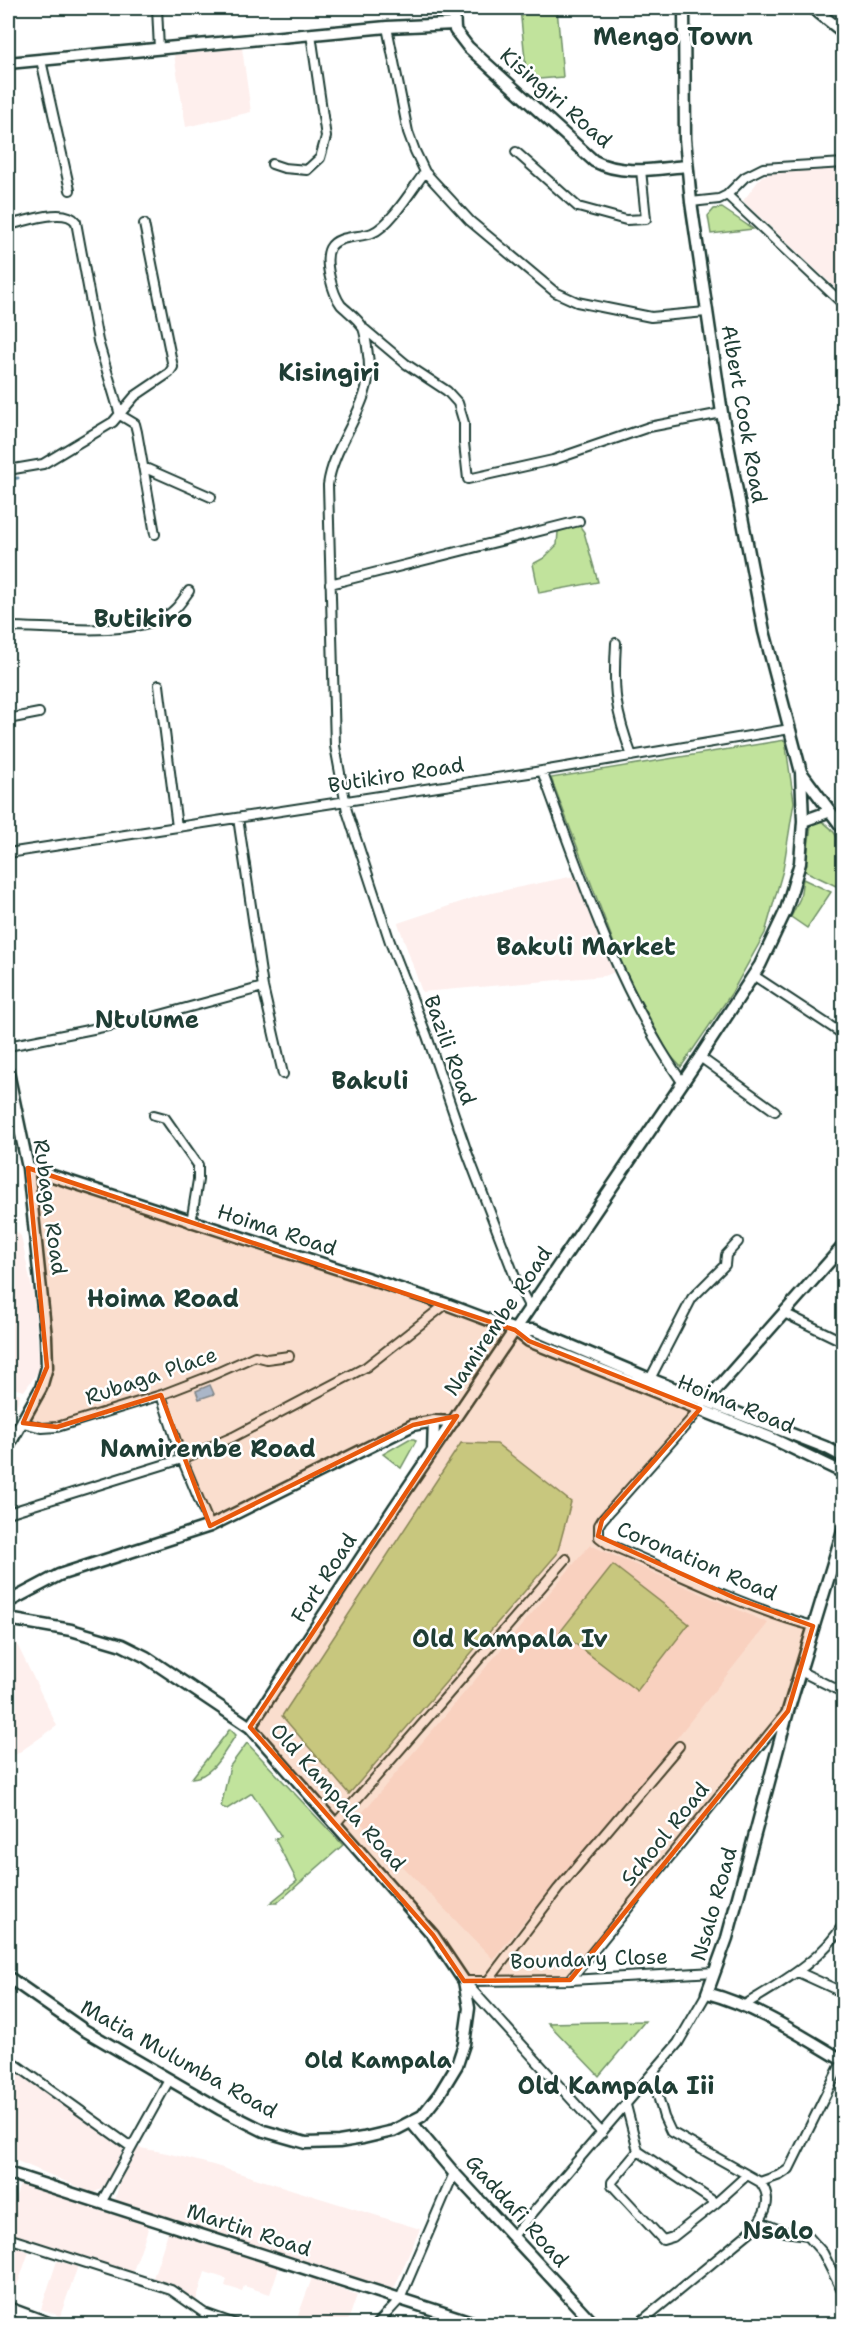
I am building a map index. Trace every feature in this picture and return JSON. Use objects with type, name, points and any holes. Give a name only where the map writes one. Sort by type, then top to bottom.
[{"type":"main road","points":[[8,63],[387,27],[454,24],[453,8]]},
{"type":"main road","name":"Albert Cook Road","points":[[684,8],[686,166],[706,312],[722,413],[764,631],[801,772],[803,821]]},
{"type":"main road","points":[[813,8],[843,33]]},
{"type":"main road","name":"Kisingiri Road","points":[[454,24],[460,39],[468,47],[594,161],[607,168],[624,171],[686,166]]},
{"type":"main road","points":[[801,772],[843,830]]},
{"type":"main road","points":[[803,821],[828,812]]},
{"type":"main road","name":"Namirembe Road","points":[[8,1602],[59,1575],[210,1526],[413,1425],[434,1421],[453,1422],[753,975],[772,942],[786,910],[800,863],[803,821]]},
{"type":"main road","name":"Rubaga Road","points":[[8,1072],[28,1168],[46,1337],[46,1367],[41,1388],[8,1447]]},
{"type":"main road","name":"Hoima Road","points":[[28,1168],[446,1305],[515,1330],[529,1341],[646,1389],[703,1405],[825,1447],[843,1457]]},
{"type":"main road","points":[[703,1405],[843,1245]]},
{"type":"main road","name":"Hoima Road","points":[[515,1330],[534,1330],[650,1379],[843,1473]]},
{"type":"main road","points":[[433,1452],[434,1421]]},
{"type":"main road","name":"Fort Road","points":[[250,1727],[453,1422]]},
{"type":"main road","name":"Nsalo Road","points":[[707,1993],[727,1938],[788,1711],[843,1527]]},
{"type":"main road","name":"Old Kampala Road","points":[[8,1619],[82,1633],[122,1645],[146,1657],[250,1727],[336,1822],[433,1935],[464,1981],[469,2008],[464,2044],[457,2066],[430,2108],[412,2122]]},
{"type":"main road","name":"Matia Mulumba Road","points":[[8,1977],[84,2030],[242,2121],[264,2131],[306,2143],[339,2142],[393,2131],[412,2122]]},
{"type":"main road","points":[[707,1993],[743,2006],[843,2060]]},
{"type":"main road","name":"Gaddafi Road","points":[[412,2122],[454,2173],[594,2325]]},
{"type":"main road","name":"Martin Road","points":[[8,2172],[478,2325]]},
{"type":"main road","points":[[8,2308],[51,2325]]},
{"type":"street","points":[[157,8],[159,49]]},
{"type":"street","points":[[387,27],[408,132],[425,172],[470,221],[555,292],[577,302],[651,316],[706,312]]},
{"type":"street","points":[[272,164],[284,168],[308,170],[320,158],[326,137],[311,34]]},
{"type":"street","points":[[40,60],[70,190]]},
{"type":"street","points":[[516,152],[578,207],[626,220],[646,219],[641,170]]},
{"type":"street","points":[[691,202],[719,199],[727,195],[745,177],[763,168],[843,163]]},
{"type":"street","points":[[425,172],[384,226],[373,233],[338,240],[329,250],[330,273],[334,293],[362,327],[406,364],[447,391],[458,402],[464,423],[468,479],[553,460],[649,427],[722,413]]},
{"type":"street","points":[[727,195],[843,305]]},
{"type":"street","points":[[8,225],[62,213],[74,219],[98,341],[120,414],[135,424],[154,534]]},
{"type":"street","points":[[8,470],[43,464],[113,422],[135,396],[169,373],[173,367],[144,224]]},
{"type":"street","name":"Bazili Road","points":[[362,327],[369,358],[367,382],[356,413],[334,460],[328,484],[335,746],[345,801],[390,942],[427,1036],[468,1155],[518,1285],[530,1308]]},
{"type":"street","points":[[143,467],[212,498]]},
{"type":"street","points":[[330,584],[579,521]]},
{"type":"street","points":[[8,627],[111,628],[138,625],[164,617],[177,608],[189,591]]},
{"type":"street","points":[[616,643],[614,693],[620,724],[632,756]]},
{"type":"street","points":[[159,684],[177,827]]},
{"type":"street","points":[[8,719],[39,713]]},
{"type":"street","name":"Butikiro Road","points":[[8,853],[542,771],[789,729]]},
{"type":"street","points":[[542,771],[593,907],[623,978],[655,1040],[682,1082]]},
{"type":"street","points":[[238,818],[263,987],[283,1074]]},
{"type":"street","points":[[753,975],[843,1035]]},
{"type":"street","points":[[8,1046],[153,1017],[263,987]]},
{"type":"street","points":[[700,1057],[776,1111]]},
{"type":"street","points":[[154,1115],[165,1118],[198,1165],[191,1223]]},
{"type":"street","points":[[650,1379],[692,1298],[725,1265],[726,1255],[738,1242]]},
{"type":"street","points":[[8,1513],[182,1459],[232,1437],[366,1367],[446,1305]]},
{"type":"street","points":[[784,1313],[843,1342]]},
{"type":"street","name":"Rubaga Place","points":[[23,1423],[42,1428],[57,1427],[161,1395],[255,1356],[267,1359],[289,1356]]},
{"type":"street","points":[[161,1395],[182,1459],[210,1526]]},
{"type":"street","name":"Coronation Road","points":[[703,1405],[602,1520],[599,1525],[599,1537],[608,1544],[735,1598],[813,1626]]},
{"type":"street","points":[[336,1822],[566,1559]]},
{"type":"street","points":[[800,1671],[843,1694]]},
{"type":"street","name":"School Road","points":[[570,1980],[788,1711]]},
{"type":"street","points":[[488,1981],[558,1889],[679,1746]]},
{"type":"street","points":[[743,2006],[798,1972],[817,1956],[843,1923]]},
{"type":"street","name":"Boundary Close","points":[[464,1981],[570,1980],[715,1972]]},
{"type":"street","points":[[798,1972],[843,1993]]},
{"type":"street","points":[[464,1981],[602,2133]]},
{"type":"street","name":"Nsalo Road","points":[[513,2236],[678,2043],[707,1993]]},
{"type":"street","points":[[8,2059],[131,2147]]},
{"type":"street","points":[[760,2182],[789,2169],[843,2060]]},
{"type":"street","points":[[638,2325],[760,2222],[766,2212],[768,2200],[760,2182],[671,2132],[664,2117],[652,2075]]},
{"type":"street","points":[[102,2202],[169,2080]]},
{"type":"street","points":[[626,2105],[638,2151],[716,2203]]},
{"type":"street","points":[[638,2151],[612,2182],[612,2185],[663,2240],[673,2237],[747,2175]]},
{"type":"street","points":[[377,2325],[400,2299],[454,2173]]},
{"type":"street","points":[[760,2222],[784,2232],[807,2235],[823,2253],[841,2289]]},
{"type":"street","points":[[8,2238],[171,2290],[204,2313],[235,2325]]},
{"type":"highlighted area","points":[[28,1168],[515,1330],[529,1341],[700,1409],[602,1520],[598,1536],[735,1598],[813,1626],[788,1711],[570,1980],[464,1981],[433,1935],[250,1727],[457,1416],[413,1425],[210,1526],[161,1395],[57,1427],[23,1423],[47,1367]]},
{"type":"shaded area","points":[[242,48],[251,112],[186,127],[174,55]]},
{"type":"shaded area","points":[[785,170],[843,170],[843,295],[743,201],[762,176]]},
{"type":"shaded area","points":[[579,875],[617,971],[605,976],[422,992],[398,923],[482,895]]},
{"type":"shaded area","points":[[8,1224],[21,1236],[34,1299],[40,1369],[24,1391],[8,1387]]},
{"type":"shaded area","points":[[8,1390],[20,1394],[8,1424]]},
{"type":"shaded area","points":[[590,1545],[768,1623],[668,1749],[493,1959],[357,1819]]},
{"type":"shaded area","points":[[8,1632],[11,1632],[57,1726],[8,1760]]},
{"type":"shaded area","points":[[8,2066],[124,2148],[103,2188],[93,2193],[10,2158],[14,2147],[8,2142]]},
{"type":"shaded area","points":[[135,2147],[213,2165],[420,2229],[392,2293],[115,2201],[120,2179]]},
{"type":"shaded area","points":[[21,2182],[150,2223],[132,2274],[8,2233],[8,2217]]},
{"type":"shaded area","points":[[169,2229],[279,2267],[270,2294],[244,2286],[242,2291],[225,2286],[227,2279],[205,2272],[195,2304],[152,2281]]},
{"type":"shaded area","points":[[8,2244],[29,2252],[12,2300],[8,2299]]},
{"type":"shaded area","points":[[57,2261],[78,2266],[60,2316],[41,2309]]},
{"type":"shaded area","points":[[312,2278],[357,2295],[347,2324],[295,2324]]},
{"type":"green space","points":[[520,8],[557,8],[563,77],[527,80]]},
{"type":"green space","points":[[722,208],[753,229],[711,234],[708,216],[714,209]]},
{"type":"green space","points":[[570,525],[579,525],[584,532],[598,582],[539,593],[533,564],[544,558],[557,545],[558,532]]},
{"type":"green space","points":[[785,740],[794,802],[783,870],[765,933],[731,994],[681,1067],[669,1054],[624,970],[551,778]]},
{"type":"green space","points":[[819,820],[836,835],[844,857],[843,873],[836,886],[805,871],[811,825]]},
{"type":"green space","points":[[803,879],[831,892],[807,928],[791,917],[800,898]]},
{"type":"green space","points":[[409,1439],[416,1441],[401,1468],[383,1454]]},
{"type":"green space","points":[[461,1443],[497,1444],[571,1502],[557,1554],[349,1794],[282,1716]]},
{"type":"green space","points":[[613,1565],[689,1624],[637,1691],[560,1632]]},
{"type":"green space","points":[[230,1729],[236,1735],[218,1762],[206,1773],[192,1778]]},
{"type":"green space","points":[[247,1743],[343,1845],[277,1903],[270,1903],[297,1881],[275,1839],[281,1836],[252,1793],[227,1809],[221,1807],[230,1766]]},
{"type":"green space","points":[[645,2021],[599,2076],[548,2023]]},
{"type":"water","points":[[210,1385],[214,1394],[199,1399],[196,1391]]},
{"type":"waterway","points":[[8,479],[18,478]]},
{"type":"district","name":"Mengo Town","points":[[673,37]]},
{"type":"district","name":"Kisingiri","points":[[329,373]]},
{"type":"district","name":"Butikiro","points":[[143,619]]},
{"type":"district","name":"Bakuli Market","points":[[586,947]]},
{"type":"district","name":"Ntulume","points":[[147,1020]]},
{"type":"district","name":"Bakuli","points":[[370,1081]]},
{"type":"district","name":"Hoima Road","points":[[163,1299]]},
{"type":"district","name":"Namirembe Road","points":[[208,1449]]},
{"type":"district","name":"Old Kampala Iv","points":[[510,1639]]},
{"type":"district","name":"Old Kampala","points":[[378,2060]]},
{"type":"district","name":"Old Kampala Iii","points":[[616,2086]]},
{"type":"district","name":"Nsalo","points":[[778,2231]]}]
